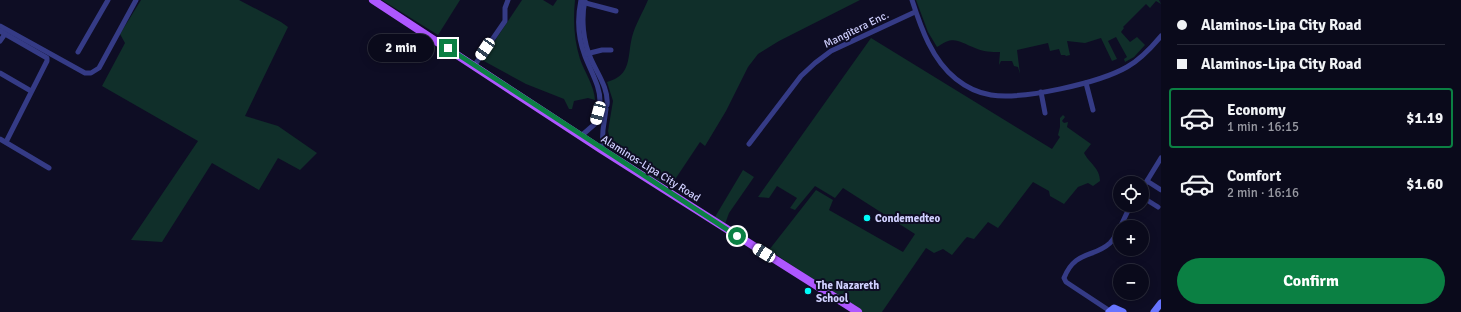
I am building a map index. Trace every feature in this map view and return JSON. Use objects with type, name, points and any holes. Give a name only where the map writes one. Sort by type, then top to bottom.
[{"type":"main road","name":"Alaminos-Lipa City Road","points":[[373,0],[602,150],[858,312]]},
{"type":"street","points":[[78,52],[108,0]]},
{"type":"street","points":[[0,26],[85,73],[91,73],[99,68],[136,0]]},
{"type":"street","points":[[474,66],[505,21],[505,8],[508,0]]},
{"type":"street","points":[[912,0],[915,12],[925,36],[935,54],[948,72],[975,90],[992,95],[1041,92],[1086,83],[1126,68],[1142,56],[1161,36]]},
{"type":"street","points":[[581,136],[593,126],[599,108],[598,88],[586,54],[583,23],[583,1],[616,11]]},
{"type":"street","name":"Mangitera Enc.","points":[[749,144],[796,82],[815,62],[831,51],[915,12]]},
{"type":"street","points":[[0,40],[2,33],[47,58],[47,61],[6,142]]},
{"type":"street","points":[[586,54],[602,50],[611,50]]},
{"type":"street","points":[[586,54],[606,94],[606,110],[602,130],[602,150]]},
{"type":"street","points":[[0,73],[31,92]]},
{"type":"street","points":[[1086,83],[1093,110]]},
{"type":"street","points":[[1041,92],[1046,113]]},
{"type":"street","points":[[599,108],[606,110]]},
{"type":"street","points":[[0,139],[49,168]]},
{"type":"street","points":[[1149,179],[1161,158]]},
{"type":"street","points":[[1149,183],[1161,190]]},
{"type":"street","points":[[1149,202],[1158,207]]},
{"type":"street","points":[[1124,312],[1116,308],[1109,311],[1066,282],[1064,278],[1068,269],[1078,259],[1103,248],[1111,242],[1127,212]]},
{"type":"street","points":[[1154,312],[1161,303]]},
{"type":"green space","points":[[141,0],[239,0],[288,27],[245,116],[278,126],[317,153],[300,170],[278,158],[259,190],[212,163],[162,242],[131,240],[198,141],[102,86],[125,43],[120,34]]},
{"type":"green space","points":[[382,0],[460,0],[438,35]]},
{"type":"green space","points":[[522,0],[543,0],[553,6],[557,0],[575,0],[574,22],[576,45],[580,59],[593,89],[595,100],[588,98],[574,101],[572,109],[569,109],[564,99],[526,84],[482,60]]},
{"type":"green space","points":[[648,0],[860,0],[779,41],[758,54],[748,67],[726,111],[705,146],[700,142],[670,187],[647,174],[646,170],[614,150],[611,145],[608,131],[613,101],[607,82],[621,75],[625,70],[633,32]]},
{"type":"green space","points":[[916,0],[1159,0],[1161,4],[1156,1],[1150,8],[1146,4],[1123,27],[1124,28],[1121,32],[1130,42],[1137,37],[1145,45],[1134,57],[1125,62],[1124,59],[1127,57],[1116,37],[1108,41],[1117,59],[1112,61],[1101,38],[1085,43],[1067,41],[1070,55],[1066,56],[1061,55],[1059,49],[1050,51],[1048,43],[1017,50],[1020,74],[1018,67],[1014,66],[1012,61],[1001,61],[999,65],[1000,52],[981,50],[956,40],[948,41],[937,47],[928,32]]},
{"type":"green space","points":[[871,38],[1052,149],[1060,137],[1058,135],[1060,118],[1063,115],[1065,117],[1062,121],[1064,123],[1068,122],[1067,127],[1091,144],[1084,153],[1100,176],[1100,181],[1093,186],[1088,183],[1078,187],[1064,204],[1050,196],[1049,191],[1033,182],[998,228],[988,222],[974,239],[967,237],[952,255],[943,249],[934,253],[926,248],[882,312],[862,312],[769,250],[816,190],[833,200],[829,210],[903,252],[915,234],[843,188],[835,198],[815,186],[795,210],[790,208],[797,198],[777,186],[769,198],[758,197]]},
{"type":"green space","points":[[743,170],[754,177],[729,213],[725,224],[715,217]]},
{"type":"place","name":"Condemedteo","points":[[867,218]]},
{"type":"place","name":"The Nazareth School","points":[[808,291]]},
{"type":"route","points":[[448,48],[602,150],[737,236]]}]
